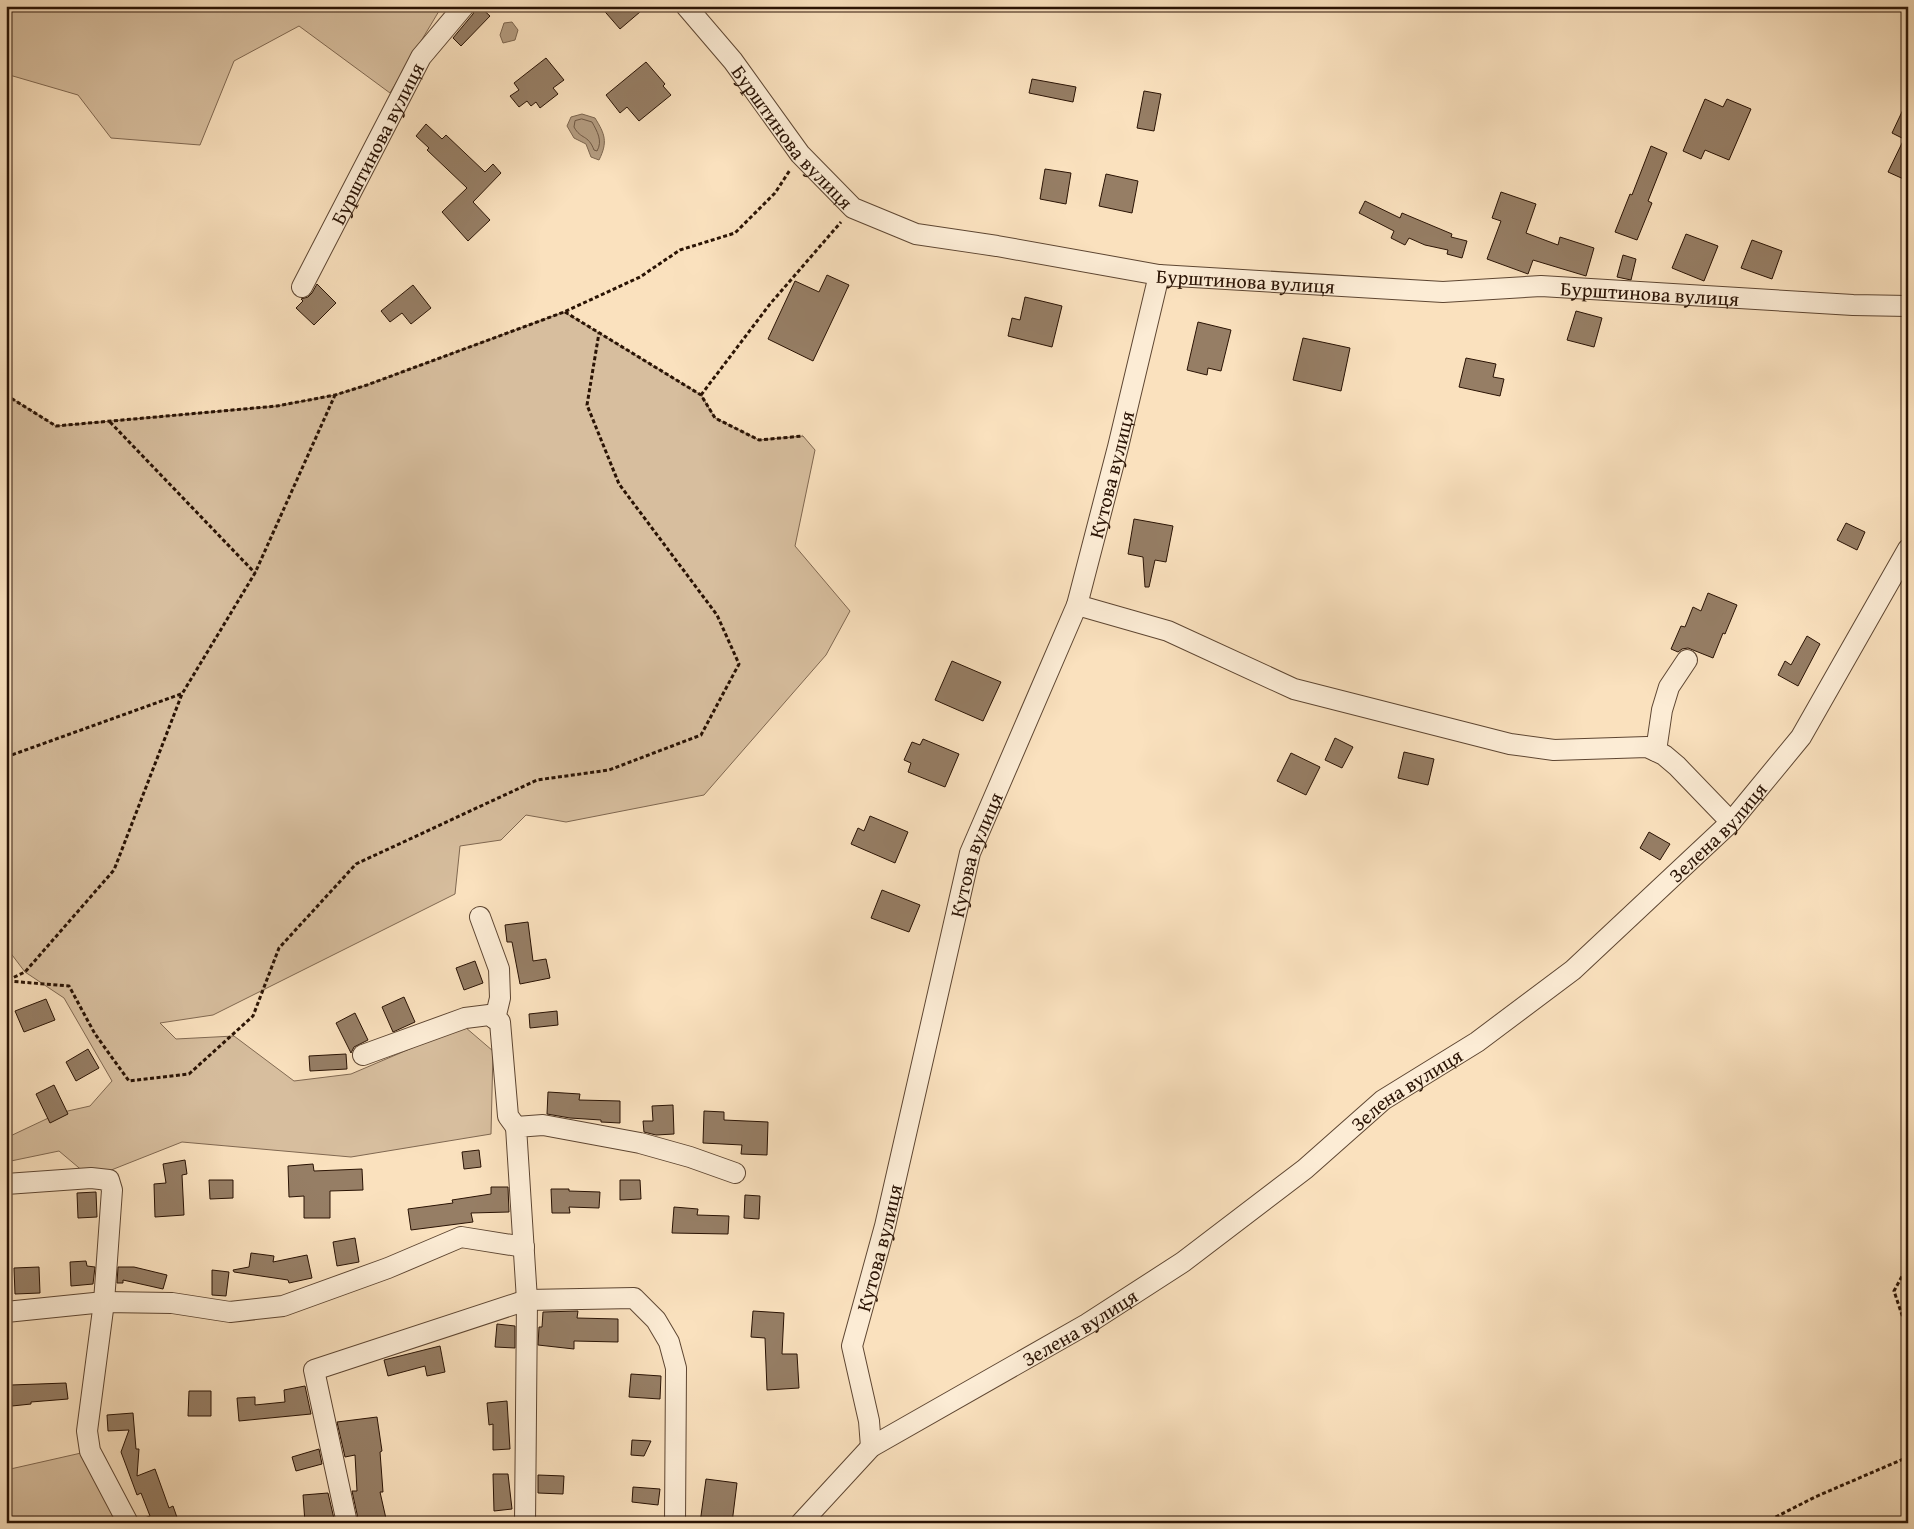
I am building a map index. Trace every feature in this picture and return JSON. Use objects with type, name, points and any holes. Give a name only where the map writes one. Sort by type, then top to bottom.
[{"type":"street","name":"Бурштинова вулиця","points":[[302,287],[421,57],[464,6]]},
{"type":"street","name":"Бурштинова вулиця","points":[[686,6],[733,61],[800,154],[853,208],[916,234],[997,246],[1159,275],[1443,292],[1541,286],[1844,305],[1908,306]]},
{"type":"street","name":"Кутова вулиця","points":[[871,1447],[869,1421],[852,1346],[886,1226],[970,853],[1077,605],[1118,447],[1159,275]]},
{"type":"street","name":"Зелена вулиця","points":[[801,1523],[871,1447],[1087,1324],[1183,1262],[1305,1169],[1383,1100],[1477,1042],[1573,970],[1731,822],[1801,737],[1908,550]]},
{"type":"street","points":[[1077,605],[1168,631],[1294,689],[1500,742],[1554,750],[1647,747],[1677,766],[1731,822]]},
{"type":"street","points":[[1656,751],[1662,710],[1669,687],[1688,660]]},
{"type":"street","points":[[480,917],[499,969],[500,998],[495,1019]]},
{"type":"street","points":[[363,1055],[465,1018],[489,1016],[500,1022],[508,1116],[516,1128],[527,1300],[525,1523]]},
{"type":"street","points":[[516,1128],[543,1125],[640,1143],[690,1157],[735,1173]]},
{"type":"street","points":[[6,1184],[91,1178],[109,1180],[112,1190],[104,1302],[87,1431],[90,1451],[128,1523]]},
{"type":"street","points":[[6,1312],[104,1302],[172,1303],[230,1312],[284,1306],[388,1268],[461,1237],[524,1247]]},
{"type":"street","points":[[347,1523],[314,1370],[527,1300],[634,1298],[656,1320],[669,1342],[676,1368],[675,1523]]},
{"type":"path","points":[[6,395],[56,426],[277,406],[335,395],[367,385],[564,312],[640,277],[680,250],[735,233],[774,193],[800,154]]},
{"type":"path","points":[[701,394],[770,304],[853,208]]},
{"type":"path","points":[[564,312],[701,394],[715,418],[759,440],[803,436]]},
{"type":"path","points":[[7,981],[69,986],[95,1034],[129,1081],[189,1074],[253,1016],[279,948],[356,864],[537,780],[609,770],[702,735],[739,664],[717,615],[619,484],[587,405],[599,333]]},
{"type":"path","points":[[7,981],[25,972],[114,870],[182,694],[255,573],[335,395]]},
{"type":"path","points":[[110,421],[255,573]]},
{"type":"path","points":[[6,757],[182,694]]},
{"type":"path","points":[[1908,1265],[1894,1291],[1908,1333]]},
{"type":"path","points":[[1764,1523],[1816,1497],[1908,1458]]},
{"type":"shaded area","points":[[6,6],[442,6],[390,93],[299,26],[234,61],[200,145],[111,138],[78,95],[6,74]]},
{"type":"shaded area","points":[[564,312],[701,395],[715,418],[759,440],[803,436],[815,450],[795,546],[850,611],[826,655],[704,795],[566,822],[526,815],[501,840],[460,846],[455,894],[213,1015],[160,1023],[176,1039],[234,1036],[294,1081],[351,1074],[465,1027],[493,1051],[491,1134],[351,1157],[182,1142],[91,1178],[59,1151],[6,1162],[6,1138],[59,1113],[90,1106],[112,1081],[64,998],[25,972],[6,947],[6,395],[56,426],[277,406],[335,395],[367,385]]},
{"type":"shaded area","points":[[90,1451],[128,1523],[6,1523],[6,1470]]},
{"type":"water","points":[[512,22],[518,30],[515,40],[503,43],[500,35],[504,23]]},
{"type":"water","points":[[582,114],[595,118],[603,134],[604,148],[599,160],[591,157],[586,144],[574,138],[567,126],[571,117]]},
{"type":"building","points":[[476,6],[479,6],[490,16],[461,46],[453,38],[473,14]]},
{"type":"building","points":[[600,6],[647,6],[620,29]]},
{"type":"building","points":[[546,58],[564,80],[553,88],[558,94],[540,108],[536,102],[531,106],[527,101],[519,107],[510,96],[519,90],[514,83]]},
{"type":"building","points":[[646,62],[665,84],[663,86],[671,95],[639,121],[627,107],[620,113],[606,95]]},
{"type":"building","points":[[1032,79],[1076,87],[1073,102],[1029,93]]},
{"type":"building","points":[[1144,91],[1161,94],[1154,131],[1137,128]]},
{"type":"building","points":[[1705,99],[1723,107],[1727,99],[1751,109],[1729,160],[1705,150],[1701,159],[1683,151]]},
{"type":"building","points":[[1908,99],[1908,181],[1888,172],[1904,139],[1892,133]]},
{"type":"building","points":[[426,124],[442,139],[446,135],[485,172],[493,164],[501,173],[473,202],[490,220],[468,241],[442,212],[467,188],[427,150],[429,148],[416,136]]},
{"type":"building","points":[[1651,146],[1667,153],[1648,201],[1652,203],[1637,240],[1615,232]]},
{"type":"building","points":[[1045,169],[1071,173],[1066,204],[1040,199]]},
{"type":"building","points":[[1106,174],[1138,181],[1132,213],[1099,206]]},
{"type":"building","points":[[1501,192],[1536,204],[1526,233],[1558,245],[1560,237],[1594,248],[1586,276],[1533,260],[1528,274],[1487,259],[1501,221],[1492,218]]},
{"type":"building","points":[[1365,201],[1400,218],[1402,213],[1452,234],[1451,237],[1467,241],[1462,258],[1447,254],[1448,250],[1425,245],[1409,238],[1405,245],[1391,238],[1394,231],[1359,213]]},
{"type":"building","points":[[1686,234],[1718,246],[1704,281],[1672,268]]},
{"type":"building","points":[[1752,240],[1782,251],[1772,279],[1741,268]]},
{"type":"building","points":[[1623,255],[1636,259],[1631,280],[1617,277]]},
{"type":"building","points":[[827,275],[849,285],[813,361],[768,339],[795,281],[819,292]]},
{"type":"building","points":[[317,284],[336,303],[314,325],[296,308],[303,301],[301,299],[308,297],[312,293]]},
{"type":"building","points":[[413,285],[431,308],[411,324],[402,313],[390,322],[381,311]]},
{"type":"building","points":[[1025,297],[1062,306],[1052,347],[1008,336],[1012,318],[1020,320]]},
{"type":"building","points":[[1576,311],[1602,318],[1594,347],[1567,340]]},
{"type":"building","points":[[1198,322],[1231,330],[1221,371],[1208,368],[1207,375],[1187,370]]},
{"type":"building","points":[[1303,338],[1350,348],[1341,391],[1293,380]]},
{"type":"building","points":[[1466,358],[1496,364],[1493,377],[1504,379],[1500,396],[1459,387]]},
{"type":"building","points":[[1134,519],[1173,526],[1166,562],[1155,560],[1149,587],[1145,587],[1143,557],[1128,554]]},
{"type":"building","points":[[1846,523],[1865,532],[1857,550],[1837,540]]},
{"type":"building","points":[[1708,593],[1737,605],[1713,658],[1688,648],[1678,652],[1671,649],[1681,626],[1685,627],[1693,607],[1701,611]]},
{"type":"building","points":[[1807,636],[1820,644],[1798,686],[1778,675],[1785,661],[1791,665]]},
{"type":"building","points":[[952,661],[1001,682],[983,721],[935,700]]},
{"type":"building","points":[[1335,738],[1353,747],[1342,768],[1325,760]]},
{"type":"building","points":[[923,739],[959,754],[945,787],[908,772],[911,763],[904,760],[912,742],[920,745]]},
{"type":"building","points":[[1404,752],[1434,759],[1428,785],[1398,778]]},
{"type":"building","points":[[1291,753],[1320,767],[1306,795],[1277,781]]},
{"type":"building","points":[[870,816],[908,832],[895,863],[851,844],[858,828],[864,831]]},
{"type":"building","points":[[1649,832],[1670,844],[1660,860],[1640,848]]},
{"type":"building","points":[[882,890],[920,905],[909,932],[871,918]]},
{"type":"building","points":[[528,922],[533,961],[546,959],[550,978],[520,984],[512,942],[507,942],[505,925]]},
{"type":"building","points":[[475,961],[483,983],[464,990],[456,968]]},
{"type":"building","points":[[404,997],[415,1022],[393,1032],[382,1007]]},
{"type":"building","points":[[46,999],[55,1020],[24,1032],[15,1011]]},
{"type":"building","points":[[557,1011],[558,1025],[530,1028],[529,1014]]},
{"type":"building","points":[[355,1013],[368,1040],[354,1047],[351,1053],[336,1023]]},
{"type":"building","points":[[88,1049],[99,1068],[76,1081],[66,1062]]},
{"type":"building","points":[[346,1054],[347,1069],[310,1071],[309,1056]]},
{"type":"building","points":[[54,1085],[68,1114],[50,1123],[36,1094]]},
{"type":"building","points":[[548,1092],[580,1094],[579,1100],[620,1101],[620,1123],[547,1114]]},
{"type":"building","points":[[673,1105],[674,1134],[656,1135],[644,1132],[643,1121],[653,1121],[652,1106]]},
{"type":"building","points":[[704,1111],[724,1112],[724,1120],[768,1122],[767,1155],[741,1154],[742,1145],[703,1143]]},
{"type":"building","points":[[479,1150],[481,1167],[464,1169],[462,1152]]},
{"type":"building","points":[[185,1160],[187,1174],[182,1175],[184,1215],[155,1217],[154,1184],[166,1183],[163,1164]]},
{"type":"building","points":[[313,1164],[314,1171],[362,1169],[363,1190],[330,1191],[330,1218],[304,1218],[304,1196],[289,1197],[288,1166]]},
{"type":"building","points":[[209,1180],[233,1180],[233,1198],[210,1199]]},
{"type":"building","points":[[620,1180],[640,1180],[641,1199],[620,1200]]},
{"type":"building","points":[[491,1187],[508,1187],[509,1212],[471,1213],[473,1222],[411,1230],[408,1209],[453,1203],[452,1200],[491,1194]]},
{"type":"building","points":[[551,1189],[600,1192],[599,1208],[569,1207],[570,1213],[552,1213]]},
{"type":"building","points":[[96,1192],[97,1217],[78,1218],[77,1193]]},
{"type":"building","points":[[745,1195],[760,1196],[759,1219],[744,1218]]},
{"type":"building","points":[[674,1207],[698,1209],[697,1215],[729,1216],[728,1234],[672,1233]]},
{"type":"building","points":[[355,1238],[359,1262],[337,1266],[333,1242]]},
{"type":"building","points":[[251,1253],[274,1256],[273,1262],[307,1255],[312,1278],[289,1283],[288,1280],[234,1272],[233,1270],[249,1267]]},
{"type":"building","points":[[86,1261],[87,1266],[95,1267],[93,1284],[71,1286],[70,1262]]},
{"type":"building","points":[[39,1267],[40,1293],[15,1294],[14,1268]]},
{"type":"building","points":[[118,1267],[134,1267],[167,1275],[163,1289],[123,1280],[123,1283],[117,1283]]},
{"type":"building","points":[[212,1270],[229,1272],[226,1296],[212,1295]]},
{"type":"building","points":[[578,1311],[577,1318],[618,1319],[618,1342],[574,1341],[574,1349],[538,1345],[539,1327],[542,1327],[543,1312]]},
{"type":"building","points":[[753,1311],[784,1313],[782,1354],[797,1354],[799,1388],[767,1390],[765,1338],[751,1337]]},
{"type":"building","points":[[497,1324],[515,1326],[515,1348],[495,1347]]},
{"type":"building","points":[[440,1346],[445,1372],[427,1376],[425,1366],[388,1376],[384,1360]]},
{"type":"building","points":[[631,1374],[661,1376],[660,1399],[629,1397]]},
{"type":"building","points":[[66,1383],[68,1399],[31,1402],[31,1404],[12,1406],[11,1385]]},
{"type":"building","points":[[305,1386],[311,1414],[239,1421],[237,1398],[255,1397],[255,1405],[285,1402],[284,1390]]},
{"type":"building","points":[[189,1391],[211,1391],[211,1416],[188,1416]]},
{"type":"building","points":[[507,1401],[510,1449],[493,1450],[493,1424],[489,1425],[487,1403]]},
{"type":"building","points":[[133,1413],[136,1449],[139,1449],[137,1476],[155,1469],[169,1508],[173,1506],[179,1523],[140,1523],[139,1520],[150,1516],[141,1493],[137,1495],[121,1452],[129,1430],[108,1431],[107,1415]]},
{"type":"building","points":[[377,1417],[382,1451],[380,1452],[383,1492],[380,1492],[387,1523],[359,1523],[352,1491],[357,1491],[355,1455],[345,1457],[337,1422]]},
{"type":"building","points":[[632,1440],[651,1441],[644,1456],[631,1455]]},
{"type":"building","points":[[319,1449],[322,1464],[296,1471],[292,1457]]},
{"type":"building","points":[[493,1474],[508,1474],[512,1509],[494,1511]]},
{"type":"building","points":[[538,1475],[564,1476],[563,1494],[538,1493]]},
{"type":"building","points":[[706,1479],[737,1483],[732,1523],[700,1523]]},
{"type":"building","points":[[633,1487],[660,1489],[658,1505],[632,1502]]},
{"type":"building","points":[[328,1493],[335,1523],[305,1523],[303,1495]]}]
